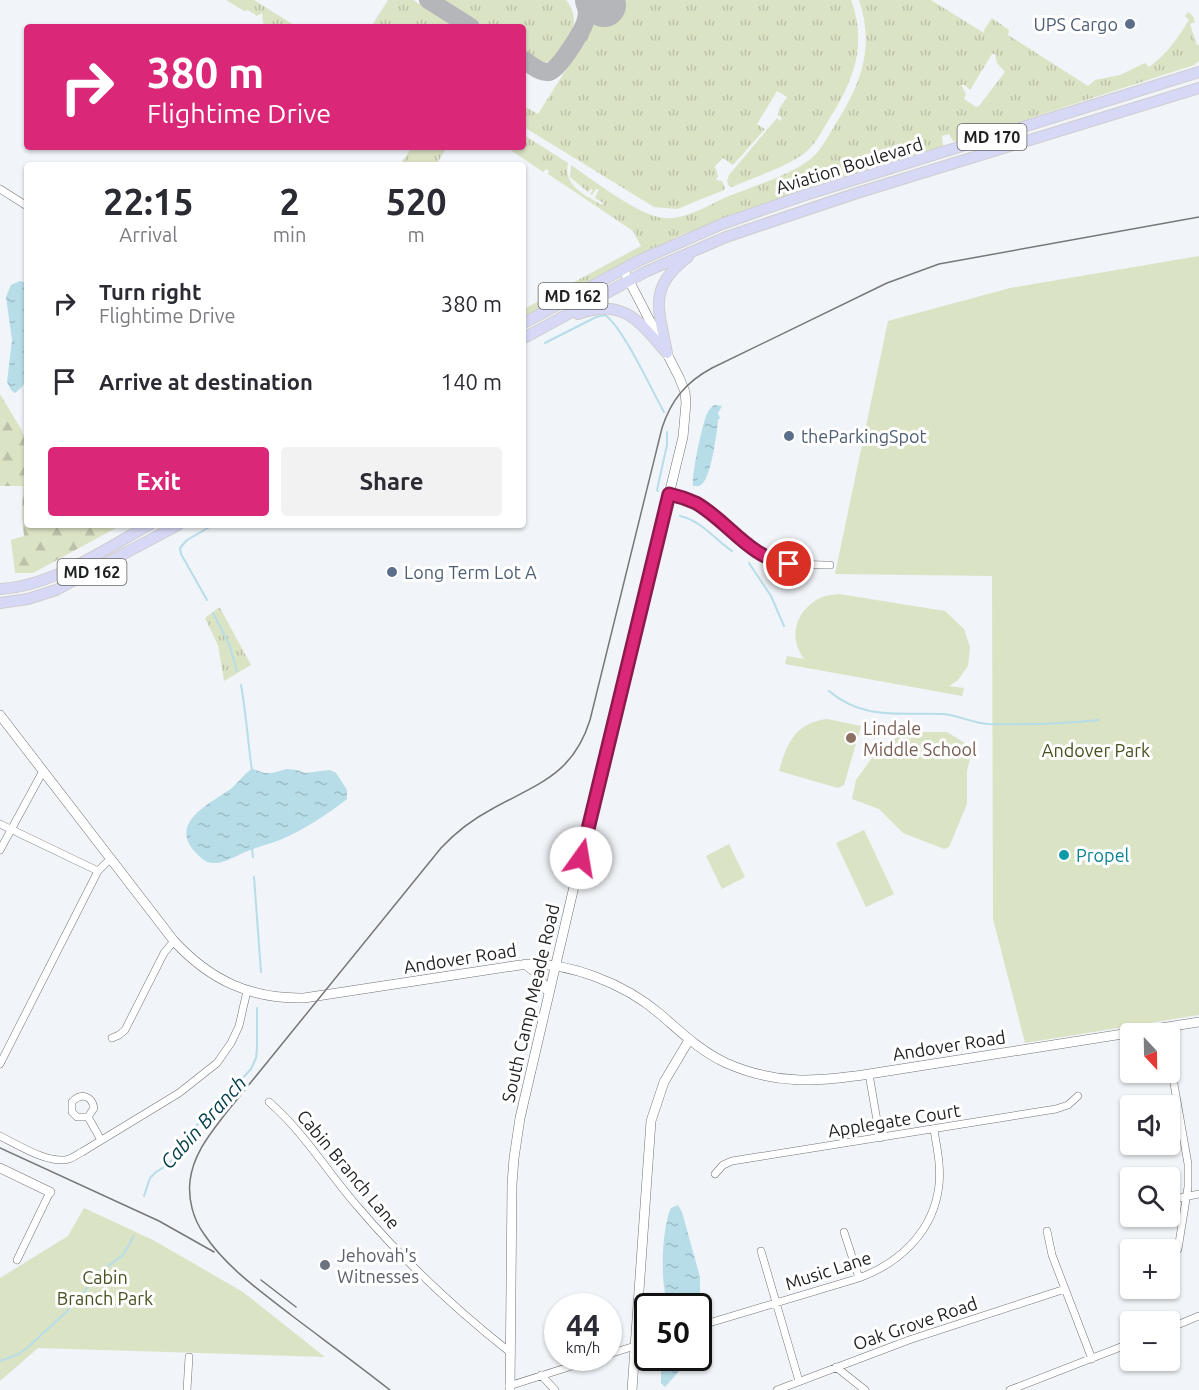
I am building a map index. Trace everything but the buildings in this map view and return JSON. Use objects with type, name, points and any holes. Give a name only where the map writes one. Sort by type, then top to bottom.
[{"type":"main road","name":"Aviation Boulevard","points":[[526,322],[623,269],[695,234],[776,205],[1199,72]]},
{"type":"main road","name":"Aviation Boulevard","points":[[526,337],[629,280],[703,246],[857,193],[1199,88]]},
{"type":"main road","name":"MD 170","points":[[667,353],[658,307],[660,291],[672,270],[703,246]]},
{"type":"main road","name":"MD 170","points":[[623,269],[667,353]]},
{"type":"main road","points":[[542,328],[597,308],[616,309],[634,318],[667,353]]},
{"type":"main road","name":"South Camp Meade Road","points":[[509,1388],[512,1206],[514,1158],[520,1118],[683,436],[686,403],[684,388],[667,353]]},
{"type":"main road","name":"MD 162","points":[[0,590],[28,586],[50,578],[146,528]]},
{"type":"main road","points":[[150,540],[152,528]]},
{"type":"main road","name":"MD 162","points":[[0,603],[28,599],[56,590],[172,528]]},
{"type":"main road","name":"Andover Road","points":[[0,715],[174,941],[209,972],[247,991],[280,997],[312,997],[525,964],[556,966],[596,977],[634,995],[689,1040],[724,1062],[769,1078],[807,1082],[1120,1037]]},
{"type":"main road","points":[[525,964],[536,973],[549,993]]},
{"type":"main road","name":"Andover Road","points":[[1180,1026],[1199,1022]]},
{"type":"main road","points":[[639,1293],[651,1121],[664,1082],[689,1040]]},
{"type":"main road","points":[[0,1168],[50,1192]]},
{"type":"main road","points":[[632,1390],[634,1361]]},
{"type":"street","points":[[0,189],[24,204]]},
{"type":"street","points":[[669,494],[686,499],[703,508],[758,554],[768,559],[789,564],[830,565]]},
{"type":"street","points":[[0,850],[43,771]]},
{"type":"street","points":[[0,824],[98,871]]},
{"type":"street","points":[[0,1064],[98,871],[110,859]]},
{"type":"street","points":[[112,1038],[125,1030],[164,953],[174,941]]},
{"type":"street","points":[[0,1137],[45,1157],[58,1160],[69,1159],[179,1093],[218,1063],[239,1026],[247,991]]},
{"type":"street","points":[[869,1074],[880,1138]]},
{"type":"street","points":[[1174,1083],[1186,1145],[1188,1187],[1179,1239]]},
{"type":"street","name":"Applegate Court","points":[[715,1174],[723,1165],[732,1161],[1056,1109],[1068,1105],[1078,1096]]},
{"type":"street","name":"Cabin Branch Lane","points":[[269,1102],[285,1116],[357,1206],[407,1262],[465,1317],[510,1353]]},
{"type":"street","points":[[88,1117],[101,1140]]},
{"type":"street","name":"Music Lane","points":[[712,1322],[859,1278],[879,1271],[894,1261],[909,1247],[928,1221],[939,1186],[940,1164],[934,1130]]},
{"type":"street","points":[[17,1260],[50,1192]]},
{"type":"street","points":[[1180,1198],[1199,1194]]},
{"type":"street","points":[[1047,1231],[1052,1256],[1092,1359]]},
{"type":"street","points":[[844,1232],[859,1278]]},
{"type":"street","points":[[761,1251],[799,1381]]},
{"type":"street","name":"Oak Grove Road","points":[[777,1390],[909,1340],[1065,1289]]},
{"type":"street","points":[[1180,1324],[1199,1316]]},
{"type":"street","points":[[1010,1390],[1120,1348]]},
{"type":"street","points":[[187,1390],[189,1357]]},
{"type":"street","points":[[836,1367],[865,1390]]},
{"type":"street","points":[[509,1388],[557,1371]]},
{"type":"street","points":[[541,1376],[555,1390]]},
{"type":"green space","points":[[226,0],[254,0],[292,24],[264,24],[262,13],[257,16],[248,10],[244,11]]},
{"type":"green space","points":[[388,0],[413,0],[451,24],[373,24]]},
{"type":"green space","points":[[443,0],[566,0],[572,10],[574,22],[568,39],[559,52],[550,61],[545,62],[526,52],[526,24],[480,24]]},
{"type":"green space","points":[[610,0],[851,0],[858,33],[855,63],[845,92],[816,141],[799,157],[780,167],[732,187],[729,186],[727,181],[729,175],[777,118],[780,121],[782,118],[778,115],[779,109],[787,97],[777,91],[757,124],[765,129],[733,165],[723,158],[715,166],[718,176],[716,180],[722,181],[724,190],[677,209],[654,207],[526,128],[526,107],[538,114]]},
{"type":"green space","points":[[859,0],[931,0],[984,33],[992,18],[1009,30],[1008,35],[1088,86],[1095,80],[1120,75],[1145,63],[1149,67],[1176,39],[1189,20],[1185,16],[1188,12],[1193,16],[1195,22],[1190,24],[1197,45],[1199,45],[1199,61],[1194,65],[957,142],[953,141],[949,134],[942,136],[943,146],[797,191],[792,195],[683,234],[624,263],[526,317],[526,308],[641,246],[633,231],[548,174],[549,171],[546,169],[543,172],[510,150],[526,150],[526,136],[568,163],[567,171],[572,184],[602,205],[603,203],[595,198],[599,189],[596,189],[592,195],[590,194],[593,190],[588,192],[570,177],[571,165],[630,205],[655,216],[681,217],[783,175],[812,158],[825,142],[852,95],[863,65],[866,34]],"holes":[[[992,54],[995,54],[997,63],[1005,72],[979,106],[976,107],[964,99],[966,94],[961,85],[965,85],[970,90]]]},
{"type":"green space","points":[[410,150],[445,150],[438,162],[402,162]]},
{"type":"green space","name":"Andover Park","points":[[1199,256],[1199,1015],[1149,1023],[1120,1023],[1120,1028],[1025,1043],[993,919],[992,576],[835,574],[888,321],[1010,288]]},
{"type":"green space","points":[[0,394],[24,436],[24,528],[116,528],[33,573],[15,573],[11,540],[24,536],[23,486],[0,486]]},
{"type":"green space","points":[[839,594],[945,611],[964,629],[970,647],[968,666],[958,680],[949,686],[964,688],[962,696],[785,664],[787,656],[804,659],[799,651],[795,633],[805,610],[811,603],[822,597]]},
{"type":"green space","points":[[218,608],[251,665],[224,681],[218,645],[205,618]]},
{"type":"green space","points":[[827,719],[861,726],[844,785],[838,788],[779,771],[785,752],[794,736],[807,725]]},
{"type":"green space","points":[[922,732],[947,732],[968,745],[971,755],[967,771],[967,804],[949,847],[944,849],[903,833],[879,809],[852,799],[856,780],[877,751],[899,736]]},
{"type":"green space","points":[[864,830],[894,894],[866,907],[836,843]]},
{"type":"green space","points":[[729,844],[745,877],[722,889],[706,856]]},
{"type":"green space","name":"Cabin Branch Park","points":[[84,1208],[153,1240],[243,1292],[325,1357],[38,1348],[0,1381],[0,1278],[68,1236]]},
{"type":"water","points":[[20,281],[24,282],[24,383],[15,393],[7,382],[12,340],[6,297],[11,285]]},
{"type":"water","points":[[714,405],[722,406],[718,413],[720,418],[711,464],[702,484],[693,486],[703,425],[708,411]]},
{"type":"water","points":[[253,769],[264,773],[287,769],[305,773],[330,770],[336,773],[347,790],[347,799],[315,822],[280,840],[249,850],[223,862],[207,862],[189,843],[186,834],[188,825],[200,810],[230,790]]},
{"type":"water","points":[[678,1205],[682,1212],[700,1277],[700,1293],[665,1293],[664,1242],[671,1208]]},
{"type":"water","points":[[661,1371],[679,1371],[665,1387],[661,1383]]},
{"type":"waterway","name":"Cabin Branch","points":[[545,343],[596,317],[605,315],[628,345],[664,412]]},
{"type":"waterway","name":"Cabin Branch","points":[[658,491],[667,445],[667,432]]},
{"type":"waterway","name":"Cabin Branch","points":[[680,516],[701,526],[732,551]]},
{"type":"waterway","name":"Cabin Branch","points":[[207,600],[181,554],[180,548],[187,540],[208,528]]},
{"type":"waterway","name":"Cabin Branch","points":[[749,563],[771,596],[784,626]]},
{"type":"waterway","name":"Cabin Branch","points":[[213,613],[229,644],[237,671]]},
{"type":"waterway","name":"Cabin Branch","points":[[241,685],[252,771]]},
{"type":"waterway","name":"Cabin Branch","points":[[829,691],[842,701],[856,707],[883,713],[943,714],[988,724],[1044,724],[1099,720]]},
{"type":"waterway","name":"Cabin Branch","points":[[252,849],[253,857]]},
{"type":"waterway","name":"Cabin Branch","points":[[254,877],[261,972]]},
{"type":"waterway","name":"Cabin Branch","points":[[144,1196],[150,1178],[169,1164],[193,1129],[251,1069],[257,1048],[257,1008]]},
{"type":"waterway","name":"Cabin Branch","points":[[0,1361],[19,1354],[27,1348],[78,1301],[96,1275],[123,1255],[134,1236]]},
{"type":"taxiway","points":[[428,0],[466,24]]},
{"type":"taxiway","points":[[526,61],[542,71],[549,72],[559,64],[584,24],[587,14],[585,0]]},
{"type":"runway","points":[[597,0],[604,5]]},
{"type":"tram line","points":[[390,1390],[267,1297],[244,1278],[213,1246],[200,1228],[192,1209],[190,1195],[192,1171],[203,1145],[226,1113],[441,848],[478,817],[552,776],[574,754],[590,720],[662,428],[675,400],[694,379],[712,368],[887,283],[939,264],[1199,217]]},
{"type":"tram line","points":[[0,1148],[159,1221],[214,1252]]},
{"type":"tram line","points":[[261,1280],[296,1307]]},
{"type":"place","name":"UPS Cargo","points":[[1130,24]]},
{"type":"place","name":"theParkingSpot","points":[[789,436]]},
{"type":"place","name":"Long Term Lot A","points":[[392,572]]},
{"type":"place","name":"Lindale Middle School","points":[[851,738]]},
{"type":"place","name":"Propel","points":[[1064,855]]},
{"type":"place","name":"Jehovah's Witnesses","points":[[325,1265]]},
{"type":"route","points":[[581,858],[669,494],[686,499],[703,508],[758,554],[789,564]]}]
